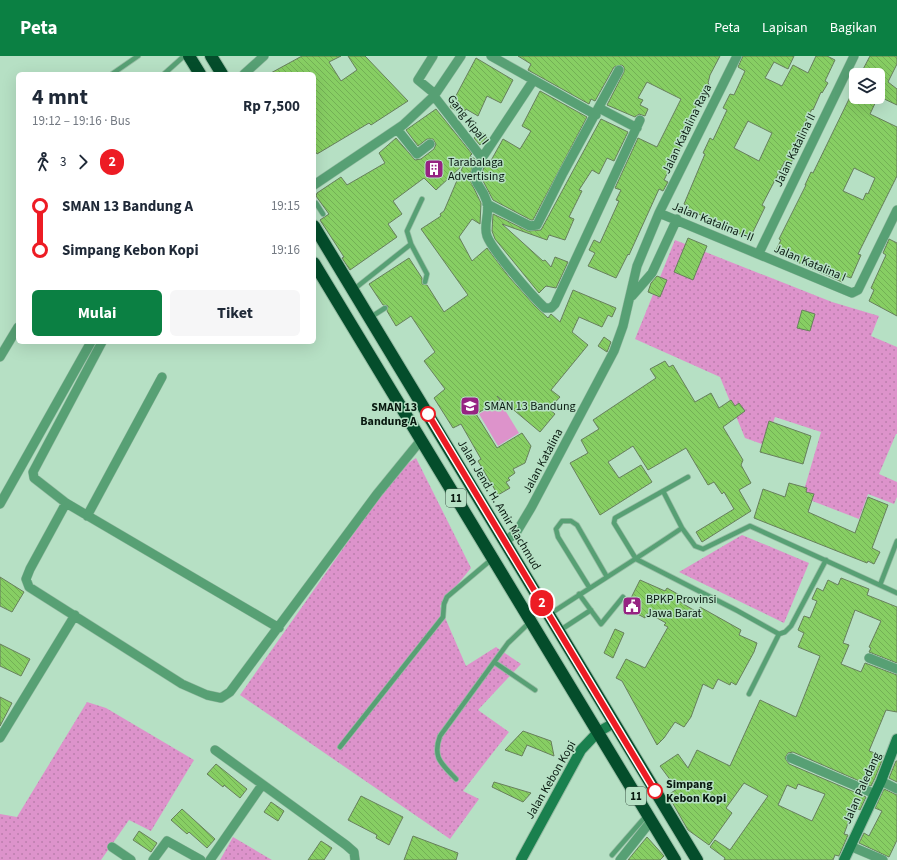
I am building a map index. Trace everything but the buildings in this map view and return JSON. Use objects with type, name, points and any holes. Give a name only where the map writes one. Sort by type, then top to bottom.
[{"type":"highway","points":[[189,56],[197,72]]},
{"type":"highway","points":[[211,56],[221,72]]},
{"type":"highway","name":"Jalan Jend. H. Amir Machmud","points":[[316,229],[697,860]]},
{"type":"highway","name":"11","points":[[316,266],[675,860]]},
{"type":"highway","points":[[336,300],[353,290]]},
{"type":"highway","points":[[354,328],[369,318]]},
{"type":"main road","name":"Jalan Kebon Kopi","points":[[521,860],[581,750],[598,732],[614,723]]},
{"type":"main road","name":"Jalan Paledang","points":[[844,860],[881,781],[897,739]]},
{"type":"street","points":[[246,72],[264,56]]},
{"type":"street","name":"Gang Kipal I","points":[[433,56],[418,80],[435,95],[482,158]]},
{"type":"street","points":[[316,184],[397,129],[435,95],[461,56]]},
{"type":"street","points":[[493,56],[533,81],[597,111],[638,124],[555,304],[550,308],[545,308],[537,300],[490,242],[486,229],[487,204],[476,184],[474,177],[475,171],[482,158],[533,81]]},
{"type":"street","name":"Jalan Katalina Raya","points":[[659,213],[737,56]]},
{"type":"street","name":"Jalan Katalina II","points":[[758,254],[853,56]]},
{"type":"street","points":[[487,204],[530,226],[537,225],[563,173],[619,70]]},
{"type":"street","points":[[397,129],[417,154],[430,144]]},
{"type":"street","name":"Jalan Katalina I","points":[[758,254],[854,293],[858,290],[897,210]]},
{"type":"street","name":"Jalan Katalina I-II","points":[[659,213],[677,219],[758,254]]},
{"type":"street","name":"Jalan Katalina","points":[[504,542],[516,533],[531,508],[614,351],[631,297],[638,266],[659,213]]},
{"type":"street","name":"Jalan Katalina","points":[[631,297],[652,273],[677,219]]},
{"type":"street","points":[[0,357],[16,330]]},
{"type":"street","points":[[0,504],[90,344]]},
{"type":"street","points":[[101,344],[32,472],[34,478],[66,503],[87,516],[278,628]]},
{"type":"street","points":[[87,516],[162,377]]},
{"type":"street","points":[[66,503],[30,569],[26,584],[182,684],[215,698],[226,696],[230,692],[377,494],[421,440]]},
{"type":"street","points":[[0,738],[75,615]]},
{"type":"street","points":[[869,658],[897,669]]},
{"type":"street","points":[[215,750],[346,845],[354,852],[355,860]]},
{"type":"street","points":[[791,758],[875,794]]},
{"type":"street","points":[[881,781],[897,789]]},
{"type":"street","points":[[210,860],[262,785]]},
{"type":"street","points":[[616,857],[650,818]]},
{"type":"street","points":[[153,860],[167,841],[201,860]]},
{"type":"street","points":[[850,846],[883,860]]},
{"type":"street","points":[[112,847],[131,860]]},
{"type":"lane","points":[[115,72],[138,56]]},
{"type":"lane","points":[[166,72],[184,56]]},
{"type":"lane","points":[[422,199],[407,231],[411,244],[427,274],[425,282]]},
{"type":"lane","points":[[316,203],[323,214]]},
{"type":"lane","points":[[353,290],[411,244]]},
{"type":"lane","points":[[369,318],[385,308]]},
{"type":"lane","points":[[688,477],[616,518],[614,523],[636,559],[736,610],[779,634]]},
{"type":"lane","points":[[663,491],[682,528],[695,546],[703,550],[750,526],[897,593]]},
{"type":"lane","points":[[590,587],[558,537],[556,529],[562,521],[571,521],[577,525],[607,577]]},
{"type":"lane","points":[[549,615],[682,528]]},
{"type":"lane","points":[[880,584],[897,541]]},
{"type":"lane","points":[[340,747],[443,617],[444,604],[447,597],[492,558]]},
{"type":"lane","points":[[750,694],[779,634],[785,632],[791,626],[826,560]]},
{"type":"lane","points":[[579,594],[601,624],[623,597]]},
{"type":"lane","points":[[559,631],[591,610]]},
{"type":"lane","points":[[456,779],[440,761],[436,747],[440,736],[508,643],[531,621]]},
{"type":"lane","points":[[494,662],[535,690]]},
{"type":"shaded area","points":[[675,240],[832,302],[879,316],[871,336],[897,347],[897,434],[879,474],[897,482],[897,497],[894,504],[868,494],[859,519],[802,497],[821,432],[775,417],[765,445],[745,438],[720,377],[635,339]]},
{"type":"shaded area","points":[[500,402],[519,433],[498,446],[479,414]]},
{"type":"shaded area","points":[[416,458],[471,568],[440,606],[466,666],[496,647],[521,664],[478,710],[509,732],[463,791],[479,799],[450,839],[240,695],[399,469]]},
{"type":"shaded area","points":[[742,535],[809,563],[784,623],[679,572]]},
{"type":"shaded area","points":[[87,702],[106,708],[194,760],[151,831],[129,820],[101,860],[0,860],[0,814],[17,817]]},
{"type":"shaded area","points":[[233,837],[272,860],[220,860]]},
{"type":"bus line","name":"2","points":[[428,414],[655,791]]},
{"type":"place","name":"Tarabalaga Advertising","points":[[434,169]]},
{"type":"place","name":"SMAN 13 Bandung","points":[[470,406]]},
{"type":"place","name":"SMAN 13 Bandung A","points":[[428,414]]},
{"type":"place","name":"BPKP Provinsi Jawa Barat","points":[[632,606]]},
{"type":"place","name":"Simpang Kebon Kopi","points":[[655,791]]}]
